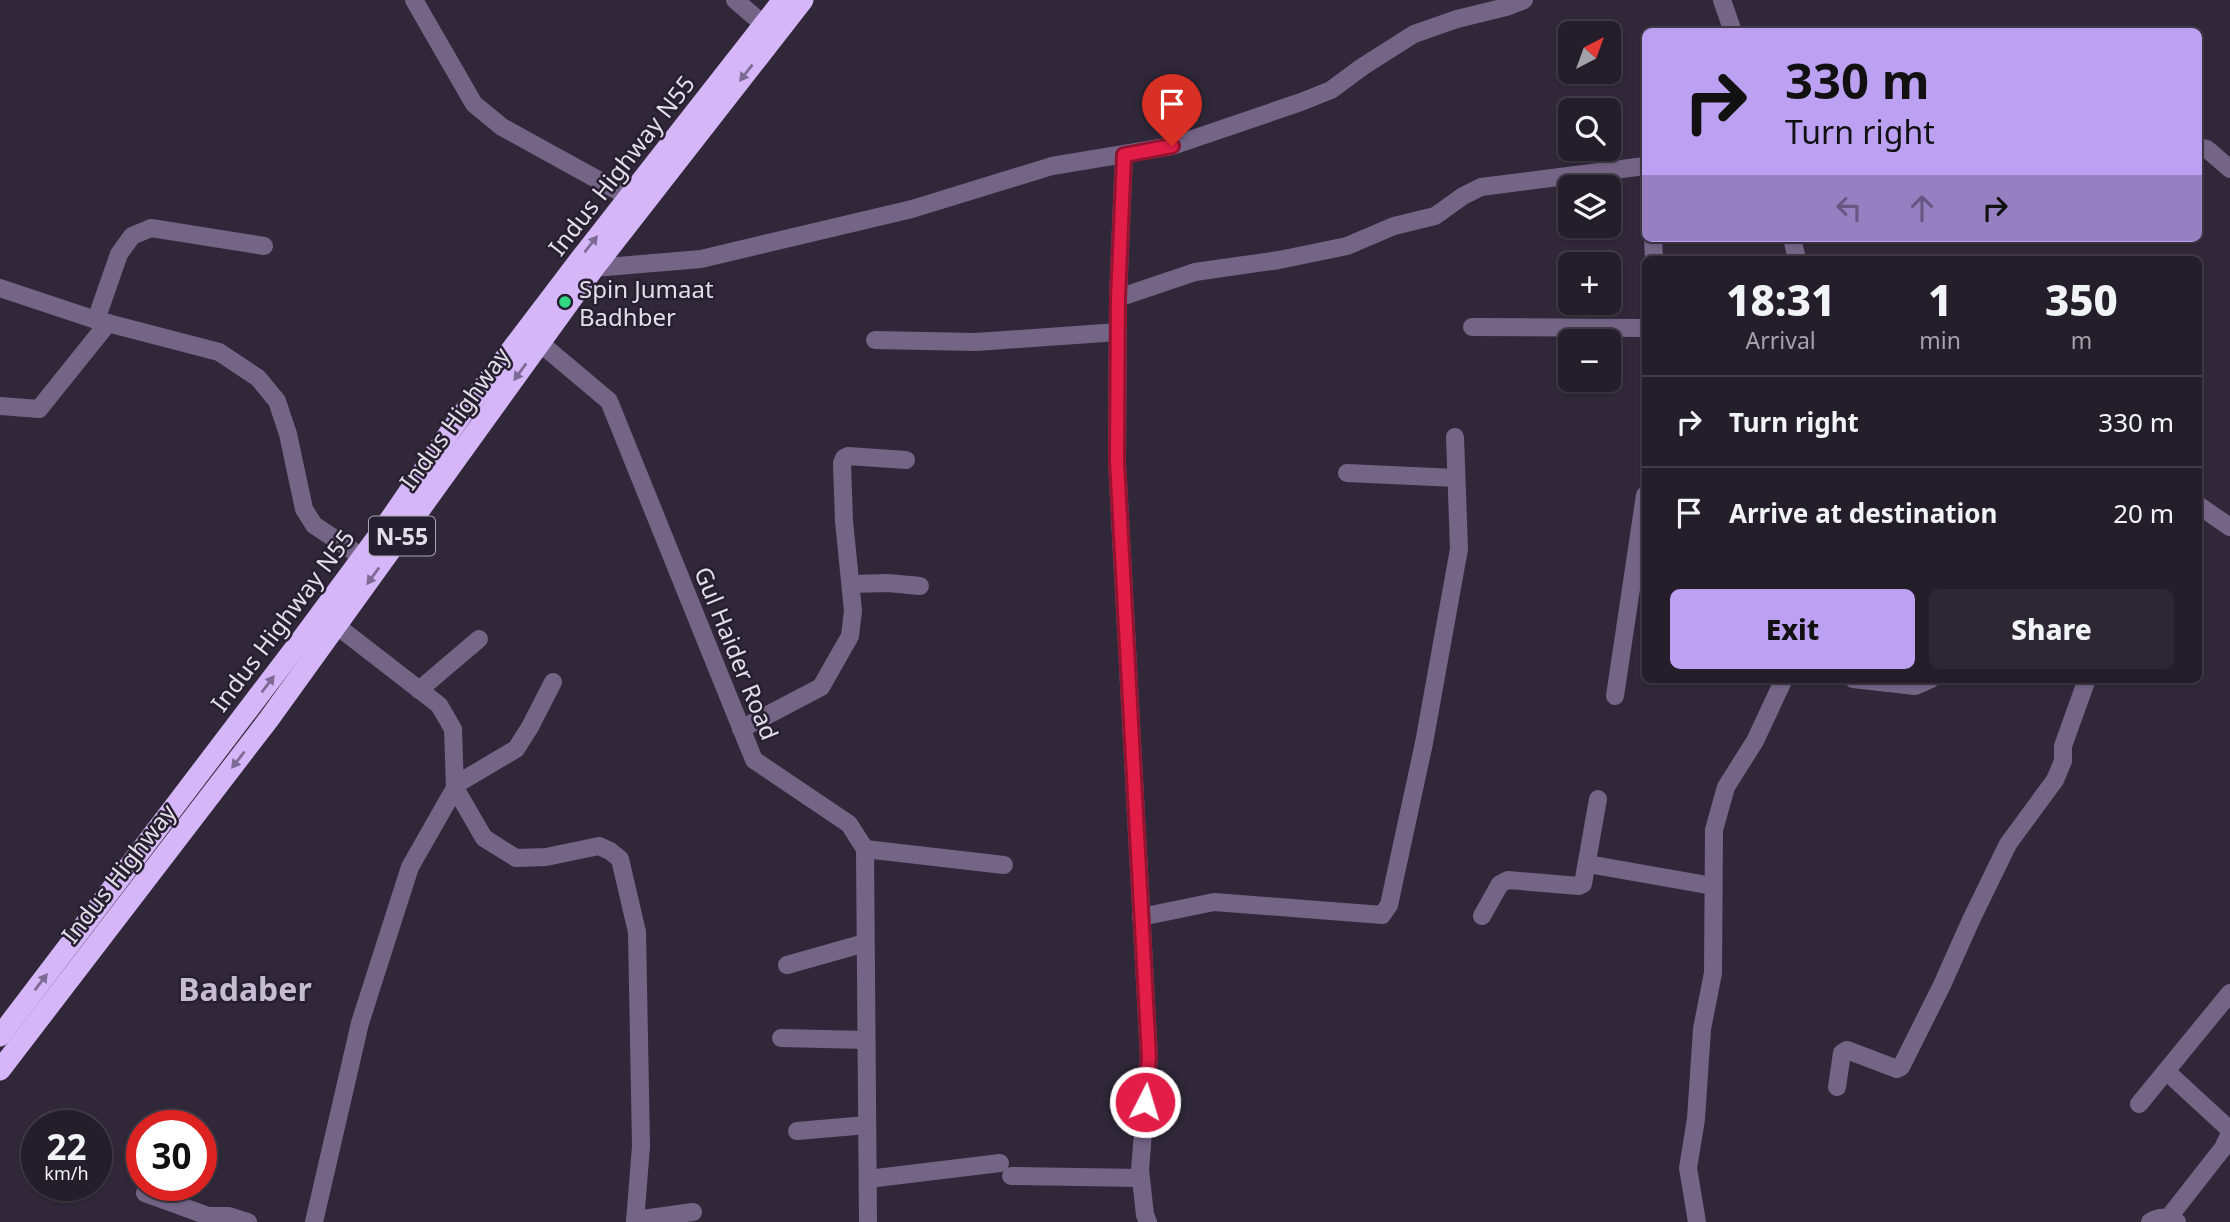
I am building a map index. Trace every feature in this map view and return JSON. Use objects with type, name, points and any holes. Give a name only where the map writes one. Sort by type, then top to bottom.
[{"type":"highway","name":"Indus Highway N55","points":[[0,1037],[362,557],[461,416],[783,0]]},
{"type":"highway","name":"Indus Highway","points":[[0,1070],[270,719],[594,268],[803,0]]},
{"type":"street","points":[[414,0],[474,104],[483,113],[502,127],[629,197]]},
{"type":"street","points":[[735,0],[764,25]]},
{"type":"street","points":[[594,268],[701,259],[912,209],[1052,166],[1172,146],[1331,90],[1414,34],[1524,0]]},
{"type":"street","points":[[1722,0],[1732,28]]},
{"type":"street","points":[[2202,148],[2207,149],[2230,169]]},
{"type":"street","points":[[1124,155],[1118,298],[1117,461],[1149,1057],[1140,1178],[1148,1222]]},
{"type":"street","points":[[1118,298],[1195,272],[1279,260],[1347,246],[1394,226],[1434,216],[1481,187],[1642,166]]},
{"type":"street","points":[[0,407],[39,409],[102,321],[119,254],[132,236],[151,228],[264,246]]},
{"type":"street","points":[[0,288],[102,321],[219,352],[258,378],[277,401],[288,434],[304,509],[314,525],[362,557]]},
{"type":"street","points":[[1472,327],[1642,328]]},
{"type":"street","points":[[874,340],[976,342],[1118,332]]},
{"type":"street","name":"Gul Haider Road","points":[[540,343],[609,401],[754,760],[849,824],[865,849]]},
{"type":"street","points":[[1141,917],[1214,902],[1382,915],[1389,905],[1424,743],[1460,549],[1455,437]]},
{"type":"street","points":[[741,729],[821,687],[849,636],[853,611],[844,521],[844,457],[906,460]]},
{"type":"street","points":[[1347,473],[1456,478]]},
{"type":"street","points":[[2202,508],[2230,527]]},
{"type":"street","points":[[1615,696],[1642,515]]},
{"type":"street","points":[[851,584],[920,586]]},
{"type":"street","points":[[337,626],[439,705],[453,729],[455,786],[484,838],[516,858],[546,857],[599,846],[620,859],[637,932],[641,1146],[635,1221],[693,1212]]},
{"type":"street","points":[[419,690],[479,639]]},
{"type":"street","points":[[314,1222],[360,1023],[410,867],[455,786],[516,749],[553,682]]},
{"type":"street","points":[[1697,1222],[1688,1168],[1696,1119],[1702,1028],[1713,973],[1714,830],[1726,787],[1755,741],[1782,683]]},
{"type":"street","points":[[1888,683],[1914,686],[1921,683]]},
{"type":"street","points":[[1838,1087],[1842,1053],[1847,1050],[1896,1069],[1901,1067],[2008,844],[2055,780],[2063,761],[2063,746],[2086,683]]},
{"type":"street","points":[[1482,916],[1500,884],[1508,880],[1579,887],[1583,884],[1598,799]]},
{"type":"street","points":[[868,1222],[865,849],[1004,864]]},
{"type":"street","points":[[1588,864],[1713,886]]},
{"type":"street","points":[[787,965],[865,943]]},
{"type":"street","points":[[2139,1104],[2230,993]]},
{"type":"street","points":[[781,1038],[866,1040]]},
{"type":"street","points":[[2150,1222],[2154,1219],[2173,1220],[2223,1148],[2230,1131],[2166,1071]]},
{"type":"street","points":[[797,1131],[867,1125]]},
{"type":"street","points":[[868,1179],[1006,1170],[1140,1178]]},
{"type":"street","points":[[167,1201],[208,1216],[229,1216],[248,1222]]},
{"type":"place","name":"Spin Jumaat Badhber","points":[[565,302]]},
{"type":"district","name":"Badaber","points":[[245,988]]},
{"type":"route","points":[[1145,1102],[1149,1057],[1117,461],[1118,298],[1124,155],[1172,146]]}]
